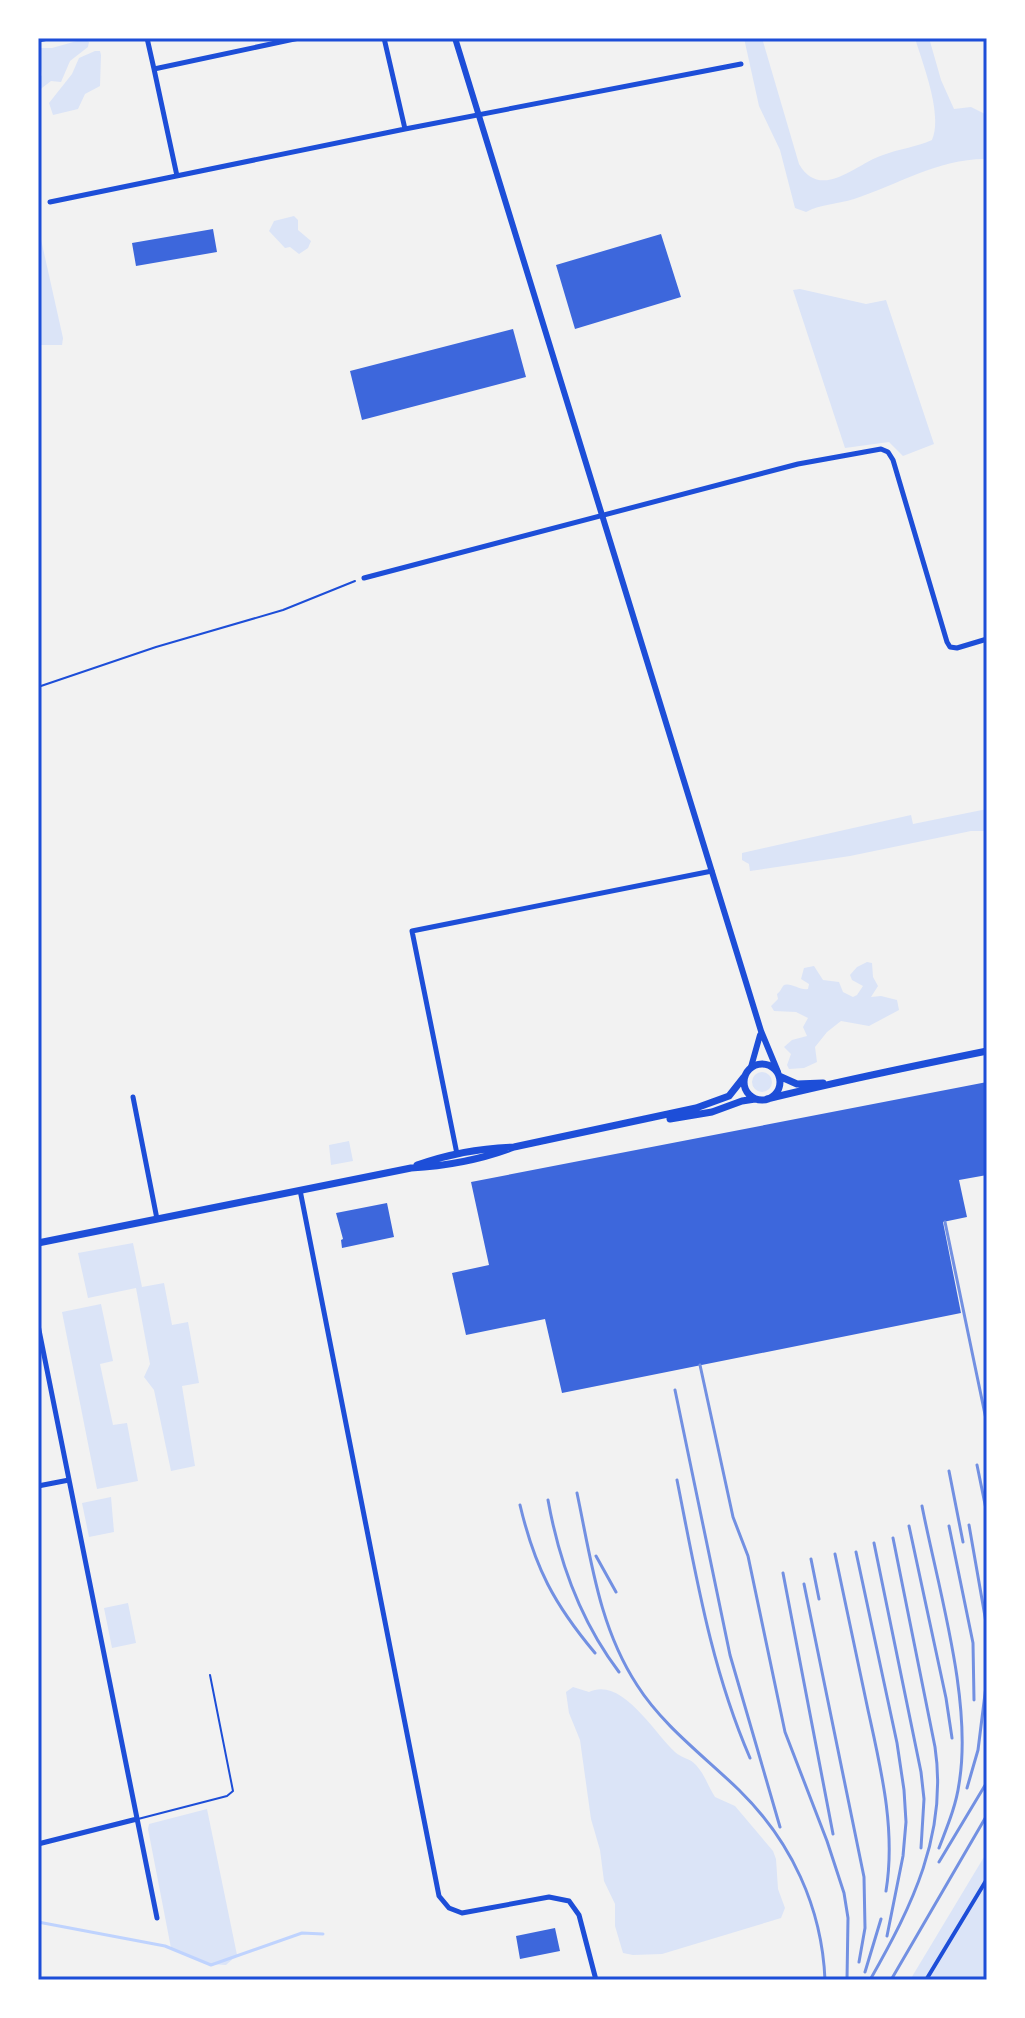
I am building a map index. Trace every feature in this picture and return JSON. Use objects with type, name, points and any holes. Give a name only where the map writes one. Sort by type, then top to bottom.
[{"type":"main road","points":[[648,1120],[712,1112],[742,1101],[802,1092],[829,1083],[987,1051]]},
{"type":"main road","points":[[411,1168],[477,1159],[514,1147],[648,1120],[722,1100],[736,1090],[751,1067],[763,1064],[797,1084],[829,1083]]},
{"type":"main road","points":[[767,1099],[777,1093],[781,1082],[779,1074]]},
{"type":"main road","points":[[744,1077],[746,1091],[758,1099]]},
{"type":"main road","points":[[38,1243],[411,1168],[457,1154],[514,1147]]},
{"type":"street","points":[[38,40],[48,38]]},
{"type":"street","points":[[147,38],[177,176]]},
{"type":"street","points":[[154,69],[299,38]]},
{"type":"street","points":[[384,38],[405,129]]},
{"type":"street","points":[[455,38],[761,1031],[779,1074]]},
{"type":"street","points":[[50,202],[741,64]]},
{"type":"street","points":[[364,578],[798,464],[881,449],[888,452],[893,460],[947,642],[950,647],[957,648],[987,639]]},
{"type":"street","points":[[457,1154],[412,931],[712,871]]},
{"type":"street","points":[[751,1067],[761,1031]]},
{"type":"street","points":[[133,1097],[157,1219]]},
{"type":"street","points":[[300,1190],[439,1896],[449,1908],[462,1913],[549,1897],[569,1901],[579,1915],[596,1980]]},
{"type":"street","points":[[38,1325],[42,1361],[157,1918]]},
{"type":"street","points":[[38,1486],[69,1480]]},
{"type":"street","points":[[38,1844],[137,1819]]},
{"type":"street","points":[[926,1980],[987,1879]]},
{"type":"lane","points":[[137,1819],[227,1796],[233,1791],[210,1675]]},
{"type":"path","points":[[38,687],[156,647],[283,610],[364,578]]},
{"type":"shaded area","points":[[744,38],[762,38],[799,164],[808,175],[818,180],[840,177],[873,159],[932,140],[935,129],[934,103],[915,38],[929,38],[941,80],[954,109],[971,107],[987,115],[987,159],[952,163],[854,199],[806,212],[795,208],[780,150],[759,106]]},
{"type":"shaded area","points":[[84,39],[89,42],[88,47],[70,61],[61,82],[51,81],[38,91],[38,80],[42,75],[38,48],[52,48]]},
{"type":"shaded area","points":[[100,51],[101,55],[100,86],[85,94],[78,109],[53,115],[49,103],[72,74],[79,58]]},
{"type":"shaded area","points":[[294,216],[298,220],[298,230],[311,241],[308,248],[299,254],[290,247],[285,248],[269,231],[274,221]]},
{"type":"shaded area","points":[[38,226],[63,338],[62,345],[38,345]]},
{"type":"shaded area","points":[[793,290],[866,304],[886,300],[934,444],[903,456],[889,442],[845,448]]},
{"type":"shaded area","points":[[987,809],[987,831],[971,831],[850,856],[750,871],[749,864],[742,860],[742,853],[911,815],[913,824]]},
{"type":"shaded area","points":[[867,962],[872,963],[873,977],[878,986],[871,997],[897,1000],[899,1010],[869,1026],[841,1021],[815,1047],[817,1062],[804,1068],[789,1069],[787,1065],[791,1054],[784,1047],[792,1040],[807,1036],[803,1027],[808,1018],[796,1012],[774,1011],[771,1006],[778,999],[777,994],[785,985],[808,989],[809,984],[801,979],[804,968],[814,966],[823,980],[839,982],[843,992],[853,997],[863,986],[852,980],[850,975]]},
{"type":"shaded area","points":[[762,1072],[769,1075],[772,1082],[769,1089],[762,1092],[755,1089],[752,1082],[755,1075]]},
{"type":"shaded area","points":[[349,1141],[353,1161],[331,1165],[329,1145]]},
{"type":"shaded area","points":[[133,1243],[142,1287],[164,1283],[172,1325],[188,1322],[199,1383],[182,1386],[195,1466],[171,1471],[154,1390],[144,1377],[150,1364],[136,1288],[88,1298],[78,1253]]},
{"type":"shaded area","points":[[101,1304],[113,1361],[100,1364],[113,1425],[127,1423],[138,1481],[97,1489],[62,1312]]},
{"type":"shaded area","points":[[111,1497],[114,1532],[89,1537],[82,1503]]},
{"type":"shaded area","points":[[128,1603],[136,1643],[112,1648],[104,1608]]},
{"type":"shaded area","points":[[573,1687],[589,1692],[601,1689],[625,1699],[675,1752],[696,1765],[715,1797],[735,1806],[773,1851],[778,1889],[785,1908],[781,1918],[662,1954],[623,1953],[615,1926],[615,1904],[604,1881],[600,1850],[591,1819],[580,1740],[569,1713],[566,1692]]},
{"type":"shaded area","points":[[207,1809],[237,1955],[226,1965],[210,1964],[171,1948],[148,1829],[149,1824]]},
{"type":"shaded area","points":[[987,1852],[987,1980],[910,1980]]},
{"type":"building","points":[[213,229],[217,252],[136,266],[132,243]]},
{"type":"building","points":[[661,234],[681,297],[575,329],[556,265]]},
{"type":"building","points":[[513,329],[526,377],[362,420],[350,371]]},
{"type":"building","points":[[987,1082],[987,1175],[959,1180],[967,1217],[943,1222],[961,1313],[562,1393],[545,1319],[466,1335],[452,1273],[489,1265],[471,1182]]},
{"type":"building","points":[[387,1203],[394,1237],[342,1248],[343,1239],[336,1213]]},
{"type":"building","points":[[555,1928],[560,1951],[520,1959],[516,1936]]},
{"type":"waterway","points":[[38,1922],[165,1946],[211,1965],[302,1933],[323,1934]]},
{"type":"railway","points":[[945,1222],[987,1424]]},
{"type":"railway","points":[[700,1365],[733,1517],[748,1556],[785,1732],[844,1893],[848,1918],[847,1980]]},
{"type":"railway","points":[[675,1390],[730,1655],[780,1827]]},
{"type":"railway","points":[[977,1465],[987,1514]]},
{"type":"railway","points":[[949,1471],[963,1542]]},
{"type":"railway","points":[[677,1480],[715,1656],[750,1758]]},
{"type":"railway","points":[[577,1493],[598,1592],[624,1663],[659,1714],[758,1810],[788,1853],[818,1927],[825,1980]]},
{"type":"railway","points":[[548,1500],[558,1546],[573,1590],[593,1633],[619,1672]]},
{"type":"railway","points":[[520,1505],[532,1548],[548,1584],[568,1618],[595,1653]]},
{"type":"railway","points":[[922,1506],[952,1645],[961,1718],[958,1792],[939,1848]]},
{"type":"railway","points":[[969,1525],[987,1628]]},
{"type":"railway","points":[[909,1526],[952,1738]]},
{"type":"railway","points":[[949,1526],[973,1643],[974,1700]]},
{"type":"railway","points":[[870,1980],[900,1925],[923,1868],[936,1810],[938,1779],[935,1747],[893,1538]]},
{"type":"railway","points":[[874,1543],[921,1772],[924,1799],[921,1848]]},
{"type":"railway","points":[[856,1552],[897,1743],[904,1790],[906,1822],[903,1856],[887,1936]]},
{"type":"railway","points":[[835,1554],[886,1800],[889,1845],[886,1891]]},
{"type":"railway","points":[[596,1556],[616,1592]]},
{"type":"railway","points":[[811,1559],[819,1599]]},
{"type":"railway","points":[[783,1573],[833,1834]]},
{"type":"railway","points":[[804,1584],[864,1877],[865,1928],[859,1962]]},
{"type":"railway","points":[[967,1788],[978,1750],[987,1678]]},
{"type":"railway","points":[[939,1862],[987,1782]]},
{"type":"railway","points":[[891,1980],[987,1815]]},
{"type":"railway","points":[[865,1972],[881,1919]]}]
